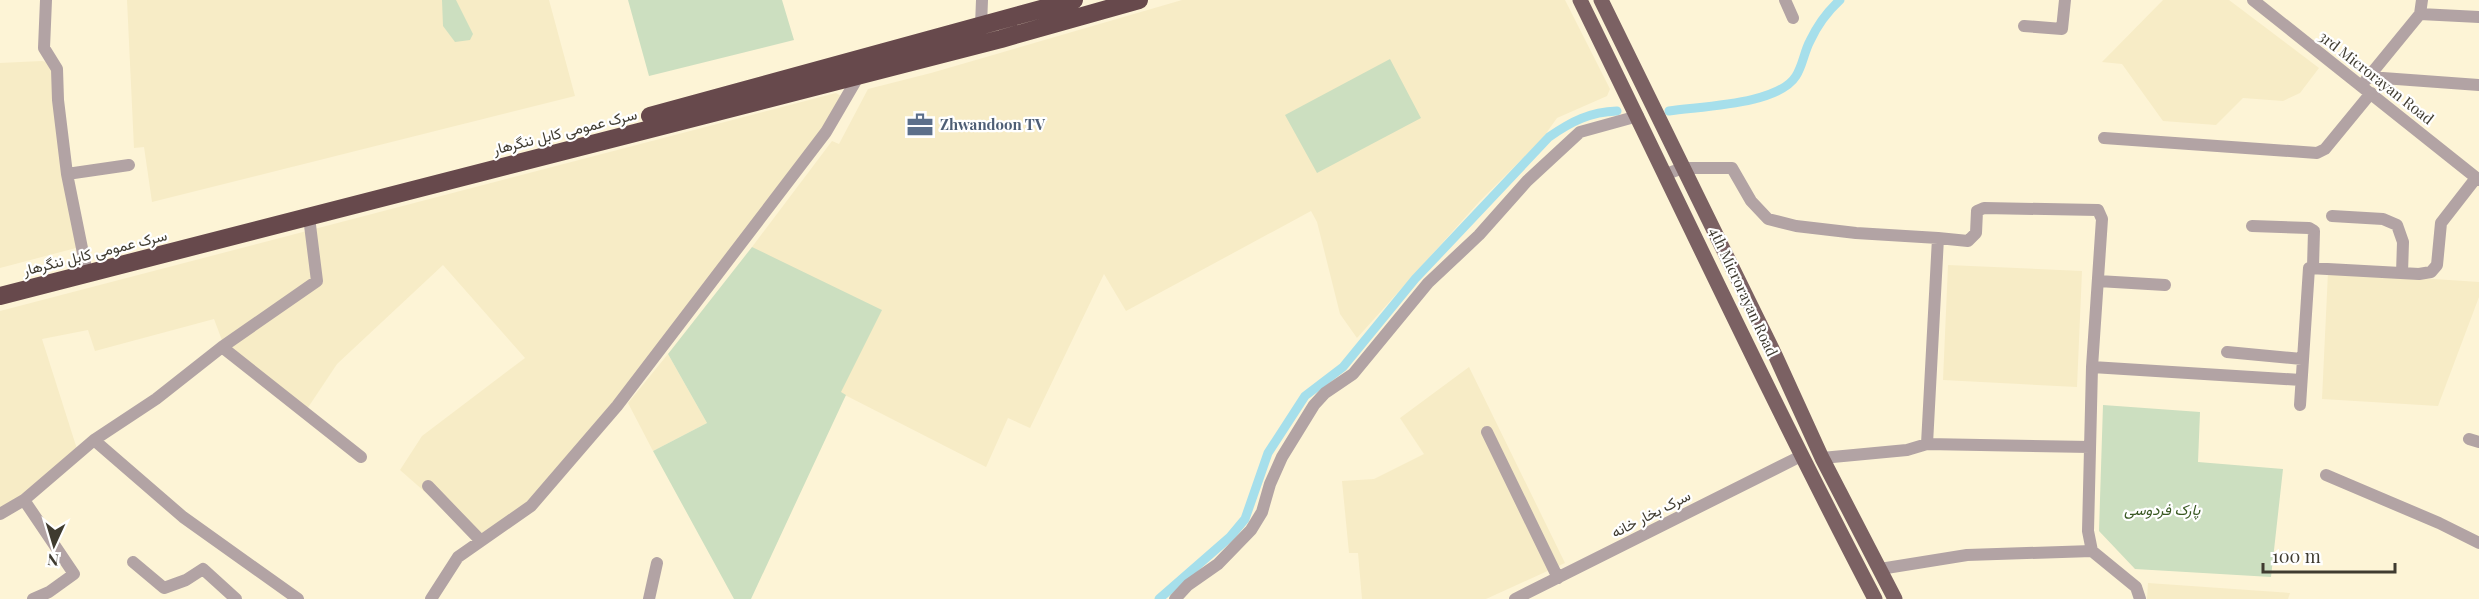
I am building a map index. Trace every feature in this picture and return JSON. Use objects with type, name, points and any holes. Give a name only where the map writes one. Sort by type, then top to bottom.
[{"type":"highway","points":[[861,67],[880,52],[1074,0]]},
{"type":"highway","name":"سرک عمومی کابل ننگرهار","points":[[0,285],[804,75],[861,67],[1022,34],[1139,0]]},
{"type":"highway","name":"سرک عمومی کابل ننگرهار","points":[[0,296],[309,217],[861,67]]},
{"type":"main road","name":"4th Microrayan Road","points":[[1580,0],[1801,456],[1875,599]]},
{"type":"main road","name":"4th Microrayan Road","points":[[1601,0],[1776,357],[1822,458],[1895,599]]},
{"type":"street","points":[[46,0],[44,48],[57,69],[58,100],[67,174],[85,263]]},
{"type":"street","points":[[981,26],[982,0]]},
{"type":"street","points":[[1785,0],[1793,18]]},
{"type":"street","points":[[2024,26],[2062,29],[2065,0]]},
{"type":"street","name":"3rd Microrayan Road","points":[[2253,0],[2365,81],[2371,93],[2477,179]]},
{"type":"street","points":[[2365,81],[2420,14],[2422,0]]},
{"type":"street","points":[[2420,14],[2479,17]]},
{"type":"street","points":[[431,599],[458,557],[539,498],[617,406],[826,132],[861,67]]},
{"type":"street","points":[[2365,81],[2479,85]]},
{"type":"street","points":[[2104,138],[2317,153],[2325,149],[2371,93]]},
{"type":"street","points":[[1175,599],[1188,585],[1218,564],[1251,530],[1262,512],[1270,484],[1282,457],[1314,405],[1325,393],[1353,374],[1428,283],[1479,234],[1536,173],[1580,132],[1638,116]]},
{"type":"street","points":[[67,174],[129,165]]},
{"type":"street","points":[[1666,174],[1683,168],[1732,168],[1751,201],[1768,219],[1796,226],[1846,232],[1968,240],[1976,233],[1977,212],[1984,207],[2098,210],[2102,214],[2092,367],[2088,531],[2092,550],[2136,587],[2140,599]]},
{"type":"street","points":[[2300,405],[2306,272],[2313,267],[2402,273],[2426,273],[2435,269],[2441,223],[2477,179]]},
{"type":"street","points":[[2332,216],[2383,219],[2397,225],[2403,242],[2402,273]]},
{"type":"street","points":[[0,514],[24,500],[94,440],[156,399],[222,347],[317,281],[309,217]]},
{"type":"street","points":[[2252,226],[2309,228],[2314,231],[2313,267]]},
{"type":"street","points":[[1927,444],[1938,238]]},
{"type":"street","points":[[2098,281],[2165,285]]},
{"type":"street","points":[[222,347],[361,457]]},
{"type":"street","points":[[2227,352],[2302,359]]},
{"type":"street","points":[[2092,367],[2301,380]]},
{"type":"street","points":[[1487,432],[1558,578]]},
{"type":"street","points":[[94,440],[183,517],[298,599]]},
{"type":"street","points":[[1822,458],[1907,450],[1927,444],[2090,447]]},
{"type":"street","name":"سرک بخار خانه","points":[[1515,599],[1801,456]]},
{"type":"street","points":[[2326,475],[2439,523],[2479,543]]},
{"type":"street","points":[[428,486],[481,541]]},
{"type":"street","points":[[24,500],[74,574],[49,592],[33,599]]},
{"type":"street","points":[[1880,569],[1968,555],[2092,550]]},
{"type":"street","points":[[133,562],[164,588],[186,580],[203,569],[236,599]]},
{"type":"street","points":[[649,599],[657,563]]},
{"type":"shaded area","points":[[127,0],[549,0],[575,96],[152,202],[144,147],[134,148]]},
{"type":"shaded area","points":[[1182,0],[1565,0],[1610,89],[1607,96],[1557,118],[1542,139],[1479,202],[1357,338],[1340,314],[1317,222],[1311,211],[1126,311],[1104,274],[1030,428],[1008,418],[986,467],[841,393],[752,247],[832,141],[839,144],[868,89]]},
{"type":"shaded area","points":[[2163,0],[2229,0],[2319,68],[2300,93],[2283,101],[2243,98],[2216,125],[2163,121],[2122,64],[2102,62]]},
{"type":"shaded area","points":[[42,61],[59,65],[76,248],[0,268],[0,63]]},
{"type":"shaded area","points":[[836,93],[846,99],[559,476],[481,541],[400,470],[422,436],[525,358],[443,265],[337,364],[303,415],[229,359],[214,319],[95,351],[88,330],[42,339],[77,449],[0,513],[0,311]]},
{"type":"shaded area","points":[[1948,265],[2082,271],[2077,387],[1943,380]]},
{"type":"shaded area","points":[[2328,272],[2479,282],[2479,297],[2438,406],[2322,399]]},
{"type":"shaded area","points":[[668,354],[707,423],[653,451],[628,403]]},
{"type":"shaded area","points":[[1469,367],[1565,563],[1486,599],[1362,599],[1358,553],[1349,553],[1342,481],[1374,479],[1424,454],[1400,418]]},
{"type":"shaded area","points":[[2148,583],[2290,593],[2288,599],[2147,599]]},
{"type":"green space","points":[[442,0],[456,0],[473,34],[470,40],[455,42],[443,26]]},
{"type":"green space","points":[[628,0],[782,0],[794,40],[649,76]]},
{"type":"green space","points":[[1390,59],[1421,118],[1317,173],[1285,115]]},
{"type":"green space","points":[[752,247],[882,310],[841,392],[846,395],[751,599],[734,599],[653,451],[707,423],[668,354]]},
{"type":"green space","name":"پارک فردوسی","points":[[2103,405],[2200,412],[2198,462],[2283,469],[2271,577],[2135,569],[2099,531]]},
{"type":"waterway","points":[[1669,111],[1738,102],[1773,93],[1787,86],[1796,76],[1816,30],[1840,0]]},
{"type":"waterway","points":[[1159,599],[1230,537],[1245,519],[1268,453],[1305,396],[1343,367],[1415,279],[1549,137],[1582,118],[1617,111]]},
{"type":"place","name":"Zhwandoon TV","points":[[920,125]]}]
